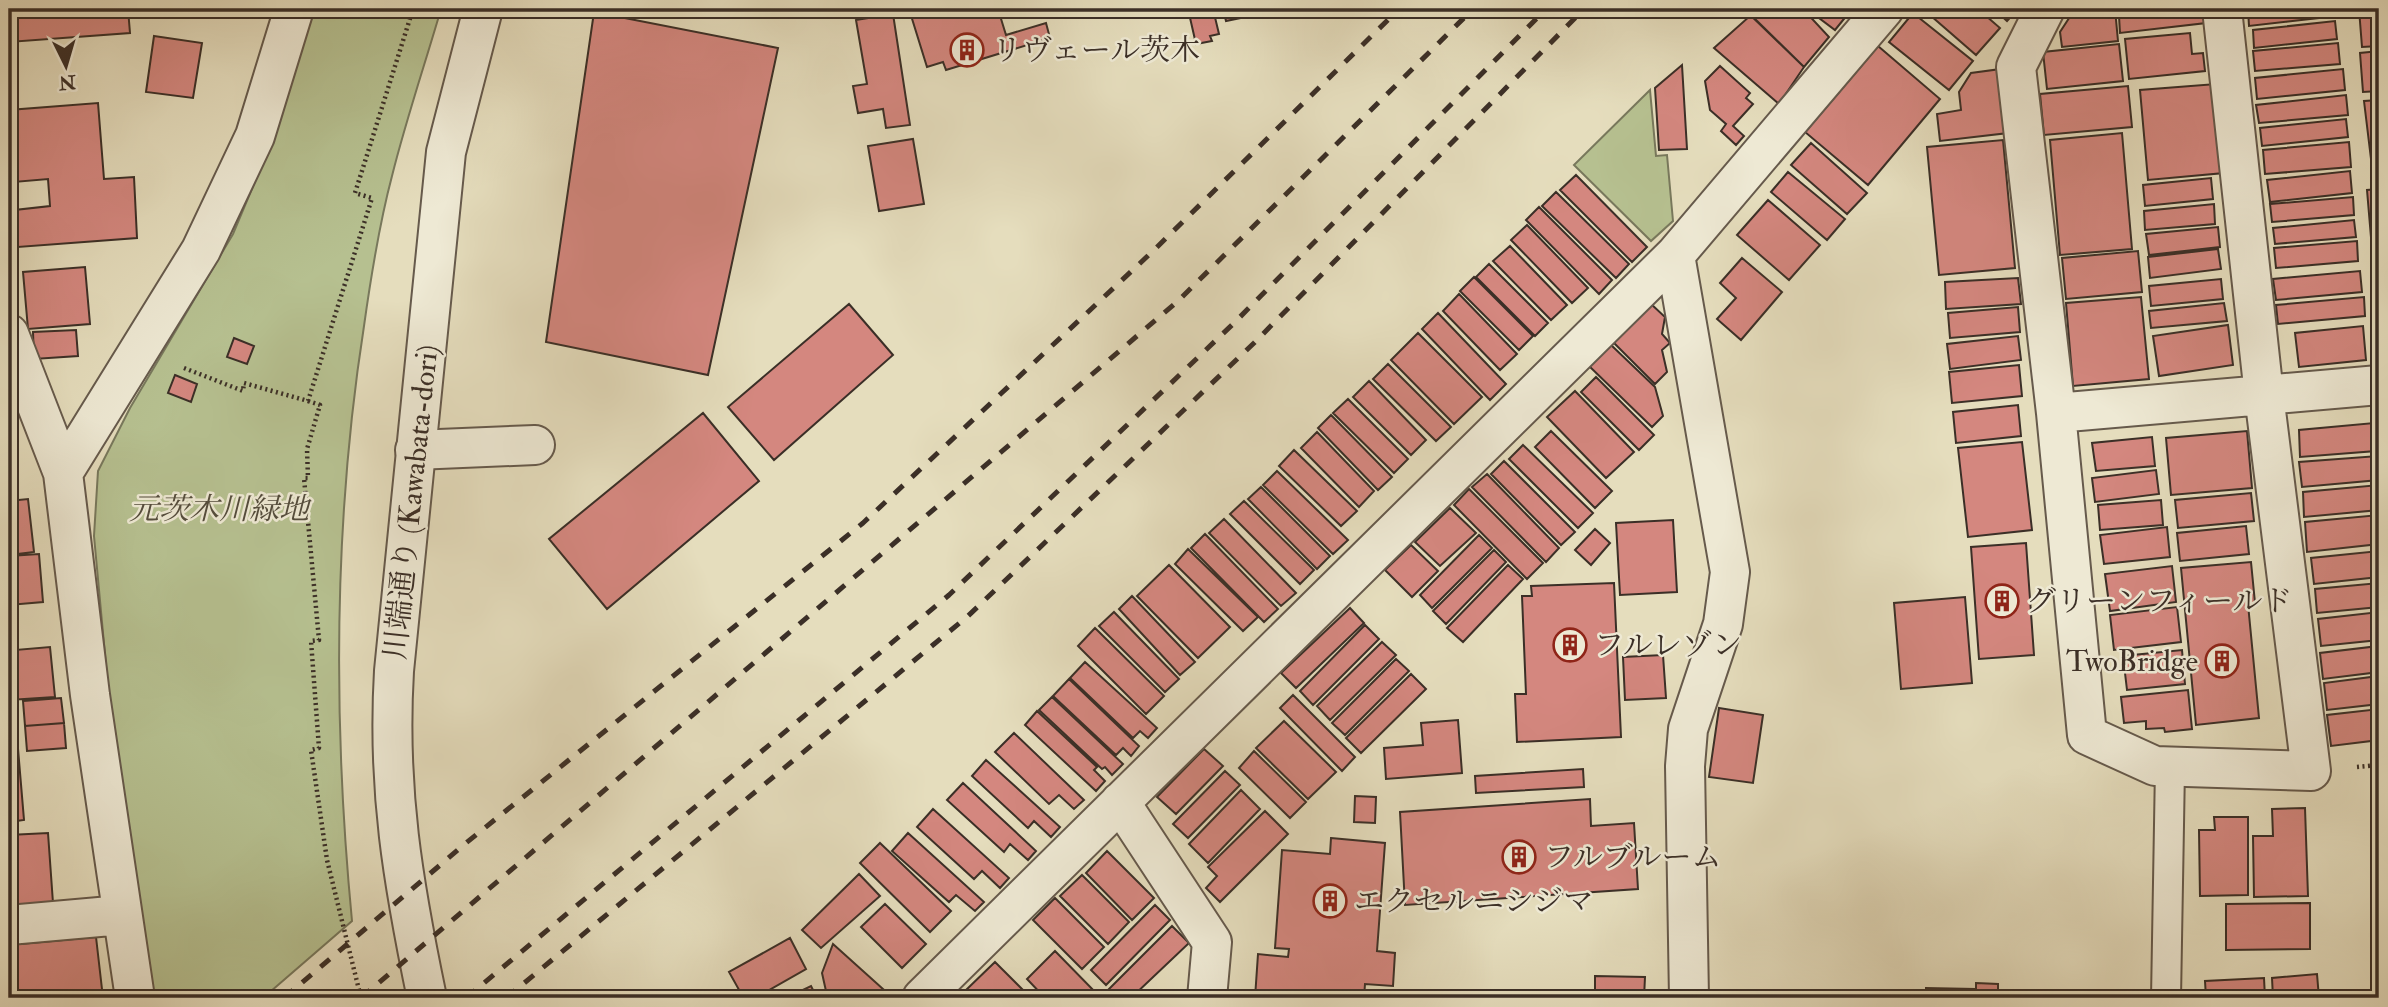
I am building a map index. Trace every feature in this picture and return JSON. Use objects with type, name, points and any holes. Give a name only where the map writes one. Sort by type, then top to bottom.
[{"type":"street","points":[[63,473],[141,352],[201,250],[255,136],[294,9]]},
{"type":"street","name":"川端通り (Kawabata-dori)","points":[[426,998],[402,879],[391,754],[394,671],[446,152],[483,9]]},
{"type":"street","points":[[922,998],[1675,256],[1884,9]]},
{"type":"street","points":[[2045,9],[2016,67],[2056,413],[2087,735],[2155,766],[2311,771],[2264,395],[2222,9]]},
{"type":"street","points":[[1675,256],[1730,572],[1723,624],[1688,729],[1685,766],[1689,998]]},
{"type":"street","points":[[9,334],[63,473],[90,695],[135,998]]},
{"type":"street","points":[[2056,413],[2379,385]]},
{"type":"street","points":[[415,450],[535,445]]},
{"type":"street","points":[[1120,802],[1212,942],[1207,998]]},
{"type":"street","points":[[9,925],[122,915]]},
{"type":"lane","points":[[2165,998],[2170,767]]},
{"type":"path","points":[[308,401],[372,198],[355,193],[413,9]]},
{"type":"path","points":[[141,352],[243,391],[244,383],[320,405],[307,449],[308,478],[304,478],[319,640],[311,641],[319,748],[311,750],[327,860],[361,998]]},
{"type":"green space","name":"元茨木川緑地","points":[[310,9],[441,9],[397,155],[379,232],[354,400],[346,475],[339,624],[339,698],[352,921],[263,998],[150,998],[111,719],[94,536],[98,471],[130,408],[233,234],[267,153]]},
{"type":"green space","points":[[1650,90],[1656,156],[1667,155],[1673,221],[1651,241],[1574,165]]},
{"type":"building","points":[[9,9],[128,9],[130,33],[9,42]]},
{"type":"building","name":"リヴェール茨木","points":[[909,9],[998,9],[1006,35],[1046,23],[1050,38],[946,70],[943,62],[927,67]]},
{"type":"building","points":[[1188,9],[1213,9],[1219,34],[1210,36],[1212,41],[1196,44]]},
{"type":"building","points":[[1223,9],[1239,9],[1241,18],[1226,21]]},
{"type":"building","points":[[1744,9],[1803,9],[1829,37],[1804,67]]},
{"type":"building","points":[[1807,9],[1852,9],[1835,30]]},
{"type":"building","points":[[1923,9],[1978,9],[2000,28],[1976,55]]},
{"type":"building","points":[[1994,9],[2018,9],[2007,21]]},
{"type":"building","points":[[2075,9],[2115,9],[2118,41],[2062,47],[2060,32]]},
{"type":"building","points":[[2176,9],[2205,9],[2206,23],[2120,33],[2119,16]]},
{"type":"building","points":[[2248,9],[2335,9],[2336,16],[2249,26]]},
{"type":"building","points":[[2359,9],[2379,9],[2379,46],[2362,47]]},
{"type":"building","points":[[594,12],[778,48],[708,375],[546,342]]},
{"type":"building","points":[[1913,13],[1973,61],[1949,90],[1889,42]]},
{"type":"building","points":[[893,14],[910,125],[886,128],[883,109],[858,113],[853,86],[867,84],[856,20]]},
{"type":"building","points":[[1751,15],[1804,67],[1779,104],[1714,48]]},
{"type":"building","points":[[2335,21],[2337,39],[2254,48],[2253,30]]},
{"type":"building","points":[[2190,33],[2192,54],[2203,53],[2205,71],[2129,79],[2125,39]]},
{"type":"building","points":[[154,36],[202,43],[193,98],[146,92]]},
{"type":"building","points":[[2338,43],[2340,64],[2255,71],[2253,51]]},
{"type":"building","points":[[2119,44],[2123,81],[2047,89],[2043,52]]},
{"type":"building","points":[[1878,46],[1940,99],[1868,185],[1805,132]]},
{"type":"building","points":[[2379,51],[2379,91],[2363,92],[2360,53]]},
{"type":"building","points":[[1682,65],[1687,149],[1659,150],[1655,88]]},
{"type":"building","points":[[1720,66],[1750,93],[1746,98],[1753,104],[1733,126],[1744,136],[1736,145],[1721,131],[1726,124],[1710,110],[1705,81]]},
{"type":"building","points":[[2001,69],[2008,133],[1940,141],[1937,114],[1961,110],[1959,92],[1971,73]]},
{"type":"building","points":[[2343,69],[2345,90],[2257,99],[2255,78]]},
{"type":"building","points":[[2216,84],[2224,173],[2148,180],[2140,90]]},
{"type":"building","points":[[2128,86],[2132,127],[2044,135],[2040,94]]},
{"type":"building","points":[[2346,95],[2348,115],[2259,123],[2256,105]]},
{"type":"building","points":[[2379,100],[2379,158],[2371,159],[2364,101]]},
{"type":"building","points":[[98,103],[104,179],[134,177],[137,238],[18,247],[15,210],[50,206],[48,179],[14,182],[9,110]]},
{"type":"building","points":[[2346,119],[2348,137],[2262,146],[2260,128]]},
{"type":"building","points":[[2122,133],[2132,249],[2060,255],[2050,140]]},
{"type":"building","points":[[913,139],[924,204],[879,211],[868,146]]},
{"type":"building","points":[[2003,140],[2015,268],[1939,275],[1927,147]]},
{"type":"building","points":[[2349,142],[2351,167],[2265,174],[2263,150]]},
{"type":"building","points":[[1811,143],[1867,193],[1847,214],[1791,165]]},
{"type":"building","points":[[2350,171],[2352,193],[2270,202],[2267,180]]},
{"type":"building","points":[[1788,172],[1845,219],[1827,240],[1771,192]]},
{"type":"building","points":[[1576,175],[1647,247],[1632,262],[1560,190]]},
{"type":"building","points":[[2211,178],[2213,199],[2145,206],[2143,185]]},
{"type":"building","points":[[2379,189],[2379,272],[2374,273],[2367,190]]},
{"type":"building","points":[[1556,192],[1629,264],[1616,278],[1542,206]]},
{"type":"building","points":[[2353,197],[2354,215],[2272,222],[2270,204]]},
{"type":"building","points":[[1768,200],[1820,245],[1789,280],[1737,235]]},
{"type":"building","points":[[2214,204],[2215,224],[2145,230],[2144,211]]},
{"type":"building","points":[[1539,207],[1612,280],[1599,294],[1526,220]]},
{"type":"building","points":[[2354,220],[2356,237],[2275,244],[2273,228]]},
{"type":"building","points":[[1527,225],[1588,288],[1572,303],[1511,240]]},
{"type":"building","points":[[2218,227],[2220,247],[2149,255],[2146,234]]},
{"type":"building","points":[[2357,241],[2358,261],[2276,268],[2274,248]]},
{"type":"building","points":[[1510,246],[1567,305],[1551,320],[1493,261]]},
{"type":"building","points":[[2218,249],[2221,269],[2150,278],[2148,257]]},
{"type":"building","points":[[2138,251],[2142,292],[2066,299],[2062,258]]},
{"type":"building","points":[[1742,258],[1782,292],[1741,340],[1717,319],[1736,298],[1720,283]]},
{"type":"building","points":[[1489,264],[1548,323],[1535,336],[1476,277]]},
{"type":"building","points":[[85,267],[90,324],[28,329],[23,272]]},
{"type":"building","points":[[2360,271],[2362,292],[2276,300],[2273,279]]},
{"type":"building","points":[[1474,277],[1533,336],[1519,350],[1460,291]]},
{"type":"building","points":[[2018,278],[2021,304],[1946,309],[1945,282]]},
{"type":"building","points":[[2221,279],[2223,299],[2151,306],[2149,286]]},
{"type":"building","points":[[1459,294],[1517,354],[1500,370],[1443,311]]},
{"type":"building","points":[[2141,297],[2149,379],[2073,386],[2066,303]]},
{"type":"building","points":[[2364,297],[2365,316],[2278,324],[2276,305]]},
{"type":"building","points":[[1650,303],[1665,317],[1662,334],[1670,343],[1662,350],[1667,372],[1655,384],[1612,341]]},
{"type":"building","points":[[2224,303],[2227,321],[2151,328],[2149,311]]},
{"type":"building","points":[[849,304],[893,355],[774,460],[728,407]]},
{"type":"building","points":[[2018,307],[2020,332],[1950,338],[1948,313]]},
{"type":"building","points":[[1438,313],[1506,384],[1490,400],[1422,329]]},
{"type":"building","points":[[2228,325],[2233,365],[2159,376],[2153,336]]},
{"type":"building","points":[[2363,326],[2366,360],[2299,367],[2295,333]]},
{"type":"building","points":[[76,330],[78,356],[34,359],[33,332]]},
{"type":"building","points":[[1418,333],[1482,397],[1454,424],[1391,360]]},
{"type":"building","points":[[2018,336],[2021,360],[1950,369],[1947,344]]},
{"type":"building","points":[[234,338],[254,346],[247,364],[227,357]]},
{"type":"building","points":[[1610,344],[1655,387],[1663,416],[1652,427],[1589,366]]},
{"type":"building","points":[[1388,364],[1451,427],[1436,441],[1373,379]]},
{"type":"building","points":[[2019,365],[2022,396],[1952,403],[1949,372]]},
{"type":"building","points":[[175,375],[197,384],[191,402],[168,393]]},
{"type":"building","points":[[1596,377],[1654,435],[1639,450],[1581,392]]},
{"type":"building","points":[[1369,381],[1426,440],[1411,455],[1353,397]]},
{"type":"building","points":[[1575,391],[1634,452],[1606,478],[1547,417]]},
{"type":"building","points":[[1348,399],[1408,459],[1394,473],[1333,413]]},
{"type":"building","points":[[2018,405],[2021,436],[1956,443],[1953,412]]},
{"type":"building","points":[[703,413],[759,481],[607,609],[549,539]]},
{"type":"building","points":[[1331,415],[1392,477],[1378,490],[1318,428]]},
{"type":"building","points":[[2374,423],[2376,451],[2300,457],[2299,430]]},
{"type":"building","points":[[1551,431],[1612,491],[1595,508],[1535,447]]},
{"type":"building","points":[[2247,431],[2252,488],[2171,495],[2166,438]]},
{"type":"building","points":[[1317,432],[1374,491],[1359,507],[1301,448]]},
{"type":"building","points":[[2152,437],[2155,466],[2096,471],[2092,443]]},
{"type":"building","points":[[2022,442],[2032,530],[1968,537],[1958,448]]},
{"type":"building","points":[[1523,445],[1593,513],[1578,528],[1509,459]]},
{"type":"building","points":[[1294,450],[1357,511],[1341,526],[1279,466]]},
{"type":"building","points":[[2378,456],[2379,480],[2302,487],[2299,462]]},
{"type":"building","points":[[1504,461],[1575,532],[1561,545],[1491,474]]},
{"type":"building","points":[[2156,470],[2159,494],[2095,502],[2092,478]]},
{"type":"building","points":[[1277,471],[1348,540],[1333,554],[1263,485]]},
{"type":"building","points":[[1487,474],[1559,548],[1546,562],[1472,487]]},
{"type":"building","points":[[2379,485],[2379,510],[2304,517],[2303,492]]},
{"type":"building","points":[[1261,487],[1330,556],[1317,569],[1248,499]]},
{"type":"building","points":[[1469,489],[1543,563],[1527,579],[1454,505]]},
{"type":"building","points":[[2251,493],[2254,521],[2178,528],[2175,500]]},
{"type":"building","points":[[28,499],[34,552],[9,555],[9,501]]},
{"type":"building","points":[[2161,500],[2163,525],[2100,530],[2098,505]]},
{"type":"building","points":[[1244,501],[1314,570],[1300,584],[1230,514]]},
{"type":"building","points":[[1450,508],[1476,533],[1440,566],[1415,542]]},
{"type":"building","points":[[2379,515],[2379,544],[2307,552],[2305,522]]},
{"type":"building","points":[[1224,519],[1296,593],[1281,606],[1209,533]]},
{"type":"building","points":[[1673,520],[1677,592],[1620,595],[1616,523]]},
{"type":"building","points":[[2246,526],[2249,554],[2180,561],[2177,533]]},
{"type":"building","points":[[2167,527],[2170,557],[2104,564],[2100,535]]},
{"type":"building","points":[[1595,529],[1610,543],[1591,565],[1575,550]]},
{"type":"building","points":[[1205,534],[1278,609],[1264,622],[1191,548]]},
{"type":"building","points":[[1479,535],[1492,548],[1432,608],[1420,595]]},
{"type":"building","name":"グリーンフィールド","points":[[2026,543],[2034,655],[1979,659],[1971,547]]},
{"type":"building","points":[[1411,545],[1438,571],[1412,597],[1385,570]]},
{"type":"building","points":[[1188,549],[1258,617],[1243,631],[1175,564]]},
{"type":"building","points":[[1494,550],[1506,562],[1446,624],[1433,611]]},
{"type":"building","points":[[2379,551],[2379,577],[2314,584],[2311,558]]},
{"type":"building","points":[[39,554],[43,602],[9,605],[9,556]]},
{"type":"building","name":"TwoBridge","points":[[2251,562],[2255,603],[2248,604],[2259,718],[2196,725],[2181,568]]},
{"type":"building","points":[[1169,565],[1230,627],[1198,658],[1137,596]]},
{"type":"building","points":[[1508,565],[1523,579],[1463,642],[1447,628]]},
{"type":"building","points":[[2172,566],[2176,602],[2110,611],[2105,574]]},
{"type":"building","name":"フルレゾン","points":[[1614,583],[1621,737],[1517,742],[1515,694],[1526,694],[1522,596],[1532,596],[1531,586]]},
{"type":"building","points":[[2379,583],[2379,607],[2317,613],[2315,589]]},
{"type":"building","points":[[1132,596],[1195,662],[1180,675],[1119,609]]},
{"type":"building","points":[[1965,597],[1972,683],[1901,689],[1894,603]]},
{"type":"building","points":[[2177,607],[2181,642],[2114,650],[2110,615]]},
{"type":"building","points":[[1350,608],[1364,623],[1296,688],[1281,673]]},
{"type":"building","points":[[1114,612],[1179,679],[1165,692],[1099,626]]},
{"type":"building","points":[[2379,612],[2379,640],[2321,646],[2318,619]]},
{"type":"building","points":[[14,618],[16,650],[50,647],[55,697],[9,700],[9,619]]},
{"type":"building","points":[[1365,625],[1379,639],[1313,705],[1300,691]]},
{"type":"building","points":[[1095,628],[1164,696],[1146,714],[1078,646]]},
{"type":"building","points":[[1382,642],[1396,655],[1330,720],[1317,706]]},
{"type":"building","points":[[2379,646],[2379,672],[2323,679],[2320,653]]},
{"type":"building","points":[[2182,650],[2185,684],[2127,690],[2123,656]]},
{"type":"building","points":[[1663,655],[1666,698],[1625,700],[1623,657]]},
{"type":"building","points":[[1396,659],[1409,671],[1345,735],[1332,723]]},
{"type":"building","points":[[1085,662],[1157,728],[1148,738],[1140,731],[1133,738],[1070,678]]},
{"type":"building","points":[[1411,674],[1426,689],[1361,753],[1346,738]]},
{"type":"building","points":[[2379,676],[2379,704],[2327,710],[2324,683]]},
{"type":"building","points":[[1069,679],[1139,746],[1131,756],[1123,748],[1116,755],[1053,696]]},
{"type":"building","points":[[2188,690],[2192,729],[2165,732],[2164,728],[2146,729],[2146,721],[2124,723],[2121,697]]},
{"type":"building","points":[[1293,695],[1355,757],[1342,771],[1280,708]]},
{"type":"building","points":[[1052,697],[1123,764],[1112,775],[1105,767],[1102,769],[1039,710]]},
{"type":"building","points":[[61,698],[64,723],[25,726],[23,701]]},
{"type":"building","points":[[1719,708],[1763,715],[1753,783],[1709,777]]},
{"type":"building","points":[[2379,709],[2379,740],[2331,746],[2327,715]]},
{"type":"building","points":[[1037,711],[1097,767],[1094,770],[1105,781],[1096,791],[1025,725]]},
{"type":"building","points":[[1458,720],[1462,773],[1386,779],[1384,748],[1423,745],[1421,723]]},
{"type":"building","points":[[1284,721],[1336,772],[1308,799],[1256,748]]},
{"type":"building","points":[[64,723],[66,748],[27,751],[25,726]]},
{"type":"building","points":[[16,725],[24,820],[9,822],[9,726]]},
{"type":"building","points":[[1014,733],[1084,800],[1074,809],[1059,795],[1049,804],[995,752]]},
{"type":"building","points":[[1204,749],[1223,766],[1176,814],[1157,797]]},
{"type":"building","points":[[1254,751],[1306,802],[1290,818],[1239,768]]},
{"type":"building","points":[[986,760],[1060,827],[1051,837],[1034,821],[1028,828],[972,776]]},
{"type":"building","points":[[1583,769],[1584,787],[1476,793],[1475,776]]},
{"type":"building","points":[[1225,771],[1240,785],[1188,838],[1173,824]]},
{"type":"building","points":[[963,783],[1036,851],[1028,860],[1010,844],[1004,852],[947,800]]},
{"type":"building","points":[[1241,790],[1260,809],[1208,863],[1189,844]]},
{"type":"building","points":[[1355,796],[1376,797],[1375,823],[1354,822]]},
{"type":"building","name":"フルブルーム","points":[[1590,799],[1591,826],[1634,823],[1638,889],[1405,905],[1400,812]]},
{"type":"building","points":[[2305,808],[2308,896],[2254,897],[2253,836],[2273,836],[2272,809]]},
{"type":"building","points":[[933,809],[1009,878],[1000,888],[982,871],[974,879],[917,827]]},
{"type":"building","points":[[1265,811],[1288,834],[1220,902],[1206,888],[1217,876],[1208,867]]},
{"type":"building","points":[[2214,817],[2248,817],[2248,895],[2200,896],[2199,830],[2215,830]]},
{"type":"building","points":[[48,833],[53,903],[9,907],[9,835]]},
{"type":"building","points":[[908,833],[984,902],[975,911],[956,895],[949,902],[892,851]]},
{"type":"building","name":"エクセルニシジマ","points":[[1331,838],[1385,843],[1377,951],[1395,953],[1393,986],[1365,984],[1364,998],[1255,998],[1258,954],[1288,957],[1289,949],[1275,948],[1282,850],[1330,854]]},
{"type":"building","points":[[880,843],[951,911],[930,932],[860,863]]},
{"type":"building","points":[[1107,851],[1154,898],[1132,920],[1086,873]]},
{"type":"building","points":[[859,874],[880,896],[821,948],[802,930]]},
{"type":"building","points":[[1082,875],[1129,922],[1108,944],[1060,896]]},
{"type":"building","points":[[1055,898],[1104,947],[1082,969],[1033,920]]},
{"type":"building","points":[[2310,903],[2310,949],[2226,950],[2226,904]]},
{"type":"building","points":[[885,904],[926,944],[902,968],[861,927]]},
{"type":"building","points":[[1155,905],[1170,920],[1106,985],[1091,970]]},
{"type":"building","points":[[1172,926],[1189,943],[1131,998],[1114,998],[1107,991]]},
{"type":"building","points":[[96,937],[103,998],[9,998],[9,945]]},
{"type":"building","points":[[790,938],[806,969],[757,997],[754,991],[743,997],[729,972]]},
{"type":"building","points":[[833,944],[883,989],[873,998],[832,998],[826,991],[822,973]]},
{"type":"building","points":[[1055,951],[1101,998],[1045,998],[1027,979]]},
{"type":"building","points":[[995,962],[1031,998],[974,998],[966,990]]},
{"type":"building","points":[[2317,974],[2319,998],[2273,998],[2272,978]]},
{"type":"building","points":[[1595,976],[1645,977],[1644,998],[1595,998]]},
{"type":"building","points":[[2264,978],[2265,998],[2206,998],[2205,981]]},
{"type":"building","points":[[1976,983],[1998,984],[1998,998],[1926,998],[1926,988],[1976,989]]},
{"type":"building","points":[[811,986],[817,998],[786,998]]},
{"type":"building","points":[[1376,991],[1389,992],[1388,998],[1375,998]]},
{"type":"railway","points":[[284,998],[466,843],[863,523],[1153,251],[1399,9]]},
{"type":"railway","points":[[361,998],[1178,301],[1473,9]]},
{"type":"railway","points":[[466,998],[949,595],[1234,323],[1546,9]]},
{"type":"railway","points":[[506,998],[968,616],[1254,343],[1584,9]]},
{"type":"place","name":"リヴェール茨木","points":[[967,50]]},
{"type":"place","name":"グリーンフィールド","points":[[2002,601]]},
{"type":"place","name":"フルレゾン","points":[[1570,645]]},
{"type":"place","name":"TwoBridge","points":[[2222,661]]},
{"type":"place","name":"フルブルーム","points":[[1519,857]]},
{"type":"place","name":"エクセルニシジマ","points":[[1330,901]]}]
